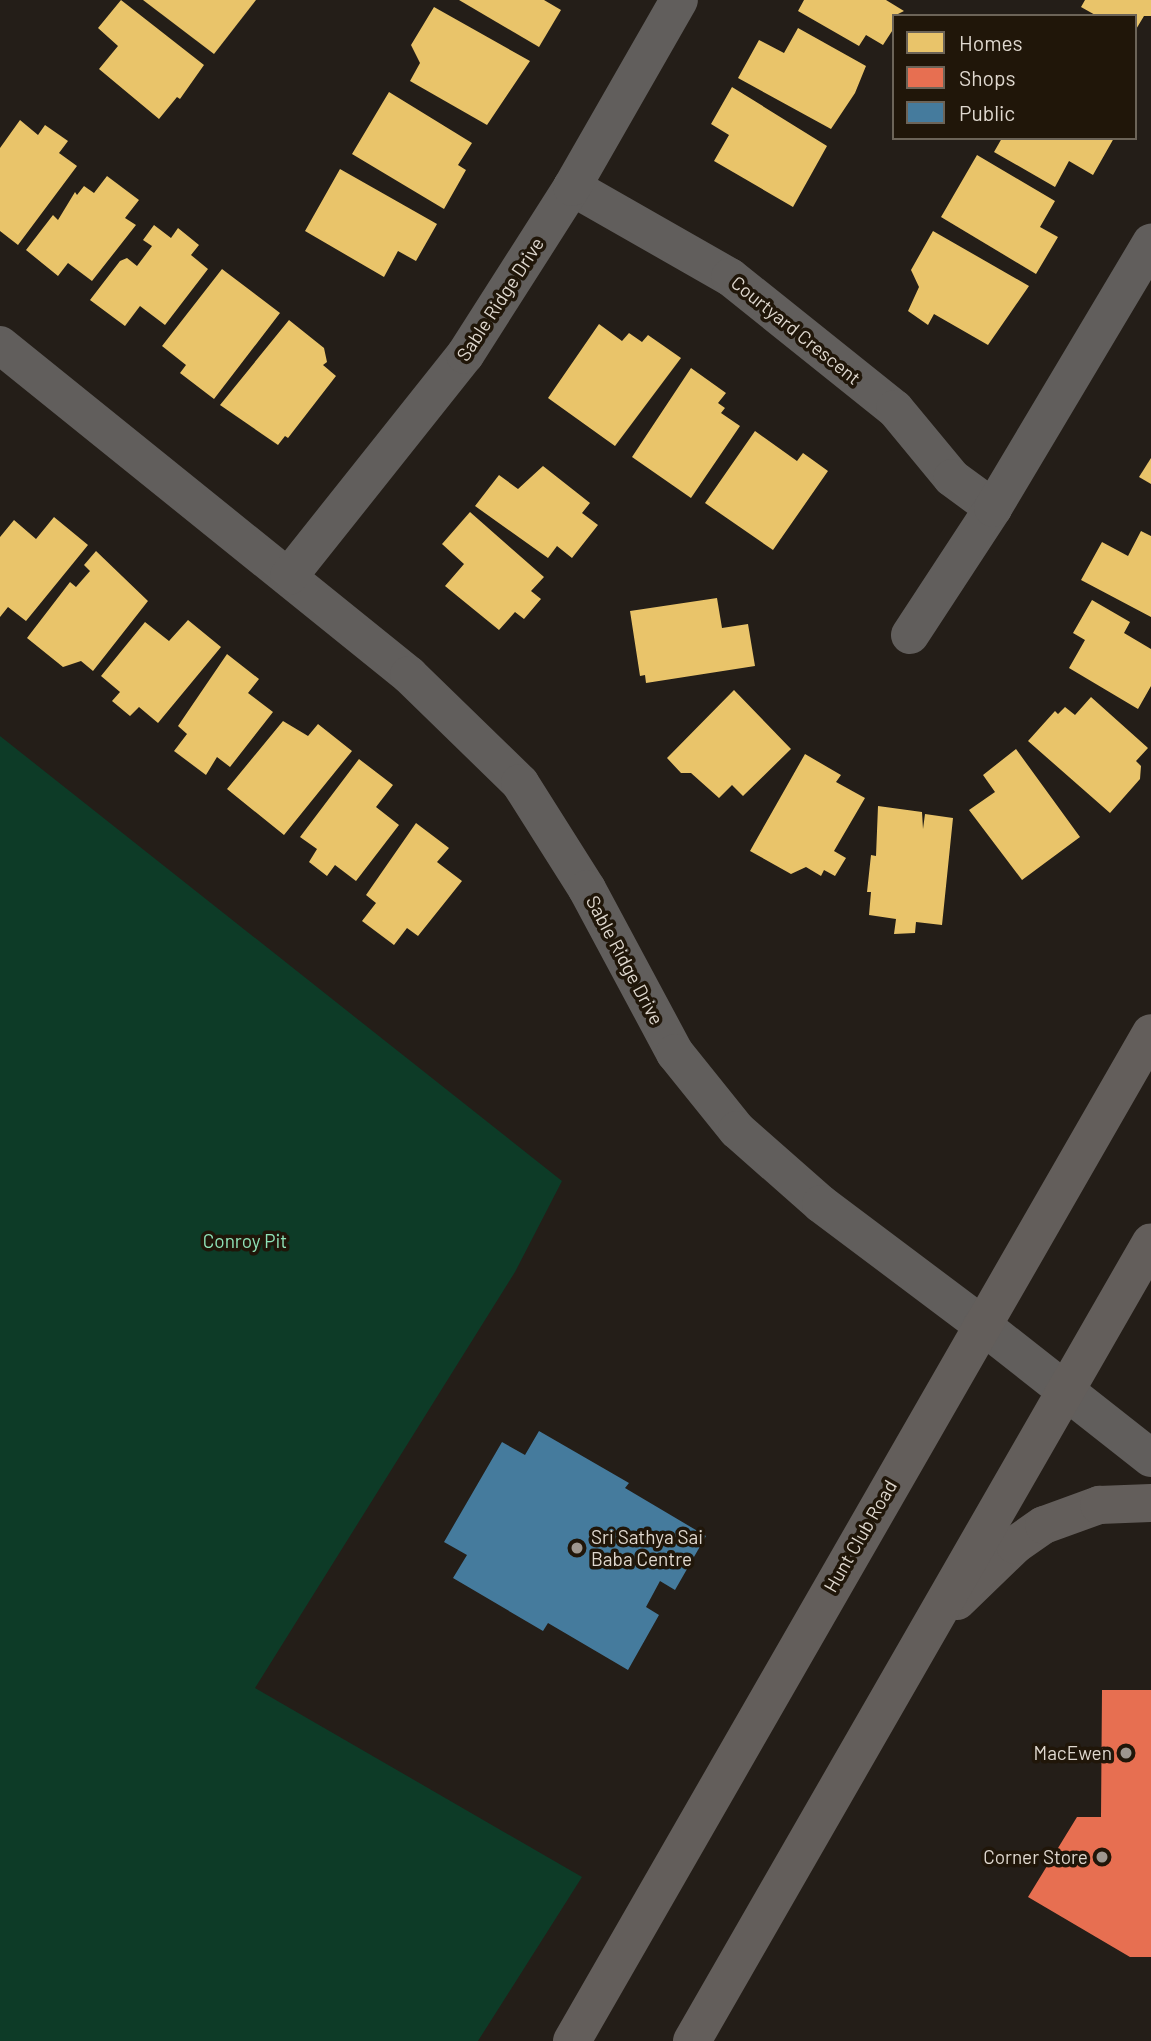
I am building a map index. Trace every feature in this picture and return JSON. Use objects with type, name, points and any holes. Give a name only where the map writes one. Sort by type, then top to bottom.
[{"type":"main road","name":"Hunt Club Road","points":[[572,2041],[1151,1033]]},
{"type":"main road","points":[[692,2041],[1064,1389],[1151,1242]]},
{"type":"main road","points":[[927,1629],[1015,1545],[1044,1525],[1099,1505],[1151,1503]]},
{"type":"street","name":"Sable Ridge Drive","points":[[289,576],[465,355],[572,187],[679,0]]},
{"type":"street","name":"Courtyard Crescent","points":[[572,187],[730,277],[895,409],[952,478],[993,508]]},
{"type":"street","points":[[910,635],[993,508],[1151,243]]},
{"type":"street","name":"Sable Ridge Drive","points":[[0,345],[409,675],[520,783],[587,889],[675,1053],[737,1130],[821,1204],[982,1325],[1151,1458]]},
{"type":"green space","name":"Conroy Pit","points":[[0,736],[562,1181],[515,1272],[255,1688],[582,1877],[478,2041],[0,2041]]},
{"type":"building: Homes","points":[[121,0],[204,65],[180,99],[177,97],[159,119],[99,69],[118,46],[98,28]]},
{"type":"building: Homes","points":[[143,0],[256,0],[214,54]]},
{"type":"building: Homes","points":[[459,0],[544,0],[561,10],[539,47]]},
{"type":"building: Homes","points":[[804,0],[886,0],[904,11],[892,14],[892,31],[883,45],[866,35],[859,46],[798,11]]},
{"type":"building: Homes","points":[[1085,0],[1151,0],[1151,16],[1144,16],[1137,28],[1137,14],[1093,14],[1081,7]]},
{"type":"building: Homes","points":[[434,7],[530,61],[487,125],[410,81],[420,63],[411,45]]},
{"type":"building: Homes","points":[[798,28],[866,66],[855,93],[831,129],[738,78],[759,40],[784,53]]},
{"type":"building: Homes","points":[[732,87],[827,146],[793,207],[714,161],[729,135],[711,124]]},
{"type":"building: Homes","points":[[389,92],[472,143],[458,165],[466,170],[444,209],[352,154]]},
{"type":"building: Homes","points":[[20,120],[38,135],[45,125],[68,141],[59,153],[77,166],[18,245],[0,231],[0,148]]},
{"type":"building: Homes","points":[[1001,140],[1113,140],[1093,175],[1069,161],[1055,187],[994,152]]},
{"type":"building: Homes","points":[[977,155],[1055,201],[1040,227],[1058,237],[1036,274],[941,217]]},
{"type":"building: Homes","points":[[340,169],[437,224],[416,261],[398,251],[384,277],[305,231]]},
{"type":"building: Homes","points":[[107,176],[139,200],[125,218],[136,225],[92,281],[68,263],[58,276],[26,250],[53,215],[58,220],[75,192],[77,195],[84,186],[94,193]]},
{"type":"building: Homes","points":[[154,225],[171,238],[178,228],[199,245],[191,255],[208,269],[165,325],[140,306],[125,326],[90,300],[120,261],[127,258],[137,266],[152,246],[143,240]]},
{"type":"building: Homes","points":[[933,231],[1029,286],[988,345],[934,314],[928,325],[908,311],[919,287],[911,270]]},
{"type":"building: Homes","points":[[222,269],[280,313],[214,399],[180,373],[186,365],[162,346]]},
{"type":"building: Homes","points":[[289,320],[324,348],[327,362],[323,365],[336,376],[288,438],[285,436],[278,445],[220,405]]},
{"type":"building: Homes","points":[[599,324],[622,341],[629,333],[642,342],[648,335],[681,358],[615,446],[548,398]]},
{"type":"building: Homes","points":[[691,368],[726,393],[718,403],[725,408],[721,413],[740,426],[691,498],[632,457]]},
{"type":"building: Homes","points":[[755,431],[797,461],[803,453],[828,471],[773,550],[705,503]]},
{"type":"building: Homes","points":[[1151,458],[1151,484],[1139,477]]},
{"type":"building: Homes","points":[[543,466],[590,503],[582,513],[598,525],[572,558],[557,546],[548,558],[475,506],[499,475],[518,489]]},
{"type":"building: Homes","points":[[470,512],[544,577],[531,591],[541,599],[524,619],[515,612],[499,630],[445,586],[464,564],[442,544]]},
{"type":"building: Homes","points":[[54,517],[88,545],[26,621],[8,607],[0,617],[0,537],[14,520],[36,539]]},
{"type":"building: Homes","points":[[1141,531],[1151,536],[1151,617],[1081,580],[1102,542],[1128,556]]},
{"type":"building: Homes","points":[[96,551],[148,601],[93,671],[81,661],[63,667],[27,638],[70,582],[76,587],[90,571],[84,565]]},
{"type":"building: Homes","points":[[717,598],[722,628],[748,624],[755,666],[646,683],[645,675],[640,676],[630,611]]},
{"type":"building: Homes","points":[[1092,600],[1130,622],[1124,633],[1151,649],[1151,686],[1138,709],[1069,668],[1085,640],[1073,633]]},
{"type":"building: Homes","points":[[188,620],[221,647],[158,723],[139,707],[130,716],[112,701],[120,692],[101,676],[145,622],[169,641]]},
{"type":"building: Homes","points":[[227,654],[259,679],[248,693],[273,712],[230,767],[217,757],[206,775],[174,751],[187,734],[178,726]]},
{"type":"building: Homes","points":[[734,690],[791,749],[743,796],[732,785],[719,798],[691,773],[681,773],[667,758]]},
{"type":"building: Homes","points":[[1091,697],[1148,748],[1136,761],[1141,766],[1140,779],[1110,813],[1028,741],[1055,711],[1058,714],[1065,707],[1075,715]]},
{"type":"building: Homes","points":[[283,721],[308,736],[318,724],[352,751],[284,835],[227,789]]},
{"type":"building: Homes","points":[[1016,749],[1080,837],[1022,880],[969,810],[995,792],[983,775]]},
{"type":"building: Homes","points":[[805,754],[841,775],[836,782],[865,798],[834,851],[846,858],[835,876],[824,870],[821,876],[806,867],[791,874],[750,851]]},
{"type":"building: Homes","points":[[359,759],[393,785],[376,807],[399,825],[356,881],[335,865],[327,876],[309,862],[317,849],[300,837]]},
{"type":"building: Homes","points":[[878,806],[922,812],[923,829],[925,814],[953,818],[942,925],[916,922],[915,933],[894,934],[896,919],[869,915],[871,892],[867,892],[871,855],[876,856]]},
{"type":"building: Homes","points":[[416,823],[449,848],[437,862],[462,881],[418,936],[407,928],[394,945],[362,921],[376,903],[366,895]]},
{"type":"building: Shops","name":"Corner Store","points":[[1102,1690],[1151,1690],[1151,1957],[1130,1957],[1028,1897],[1077,1817],[1101,1817]]},
{"type":"building: Public","name":"Sri Sathya Sai Baba Centre","points":[[539,1431],[629,1483],[625,1488],[706,1536],[675,1590],[660,1581],[646,1607],[659,1615],[628,1670],[548,1623],[543,1631],[453,1578],[467,1555],[444,1542],[502,1442],[525,1455]]},
{"type":"place","name":"Sri Sathya Sai Baba Centre","points":[[577,1548]]},
{"type":"place","name":"MacEwen","points":[[1126,1753]]},
{"type":"place","name":"Corner Store","points":[[1102,1857]]}]
